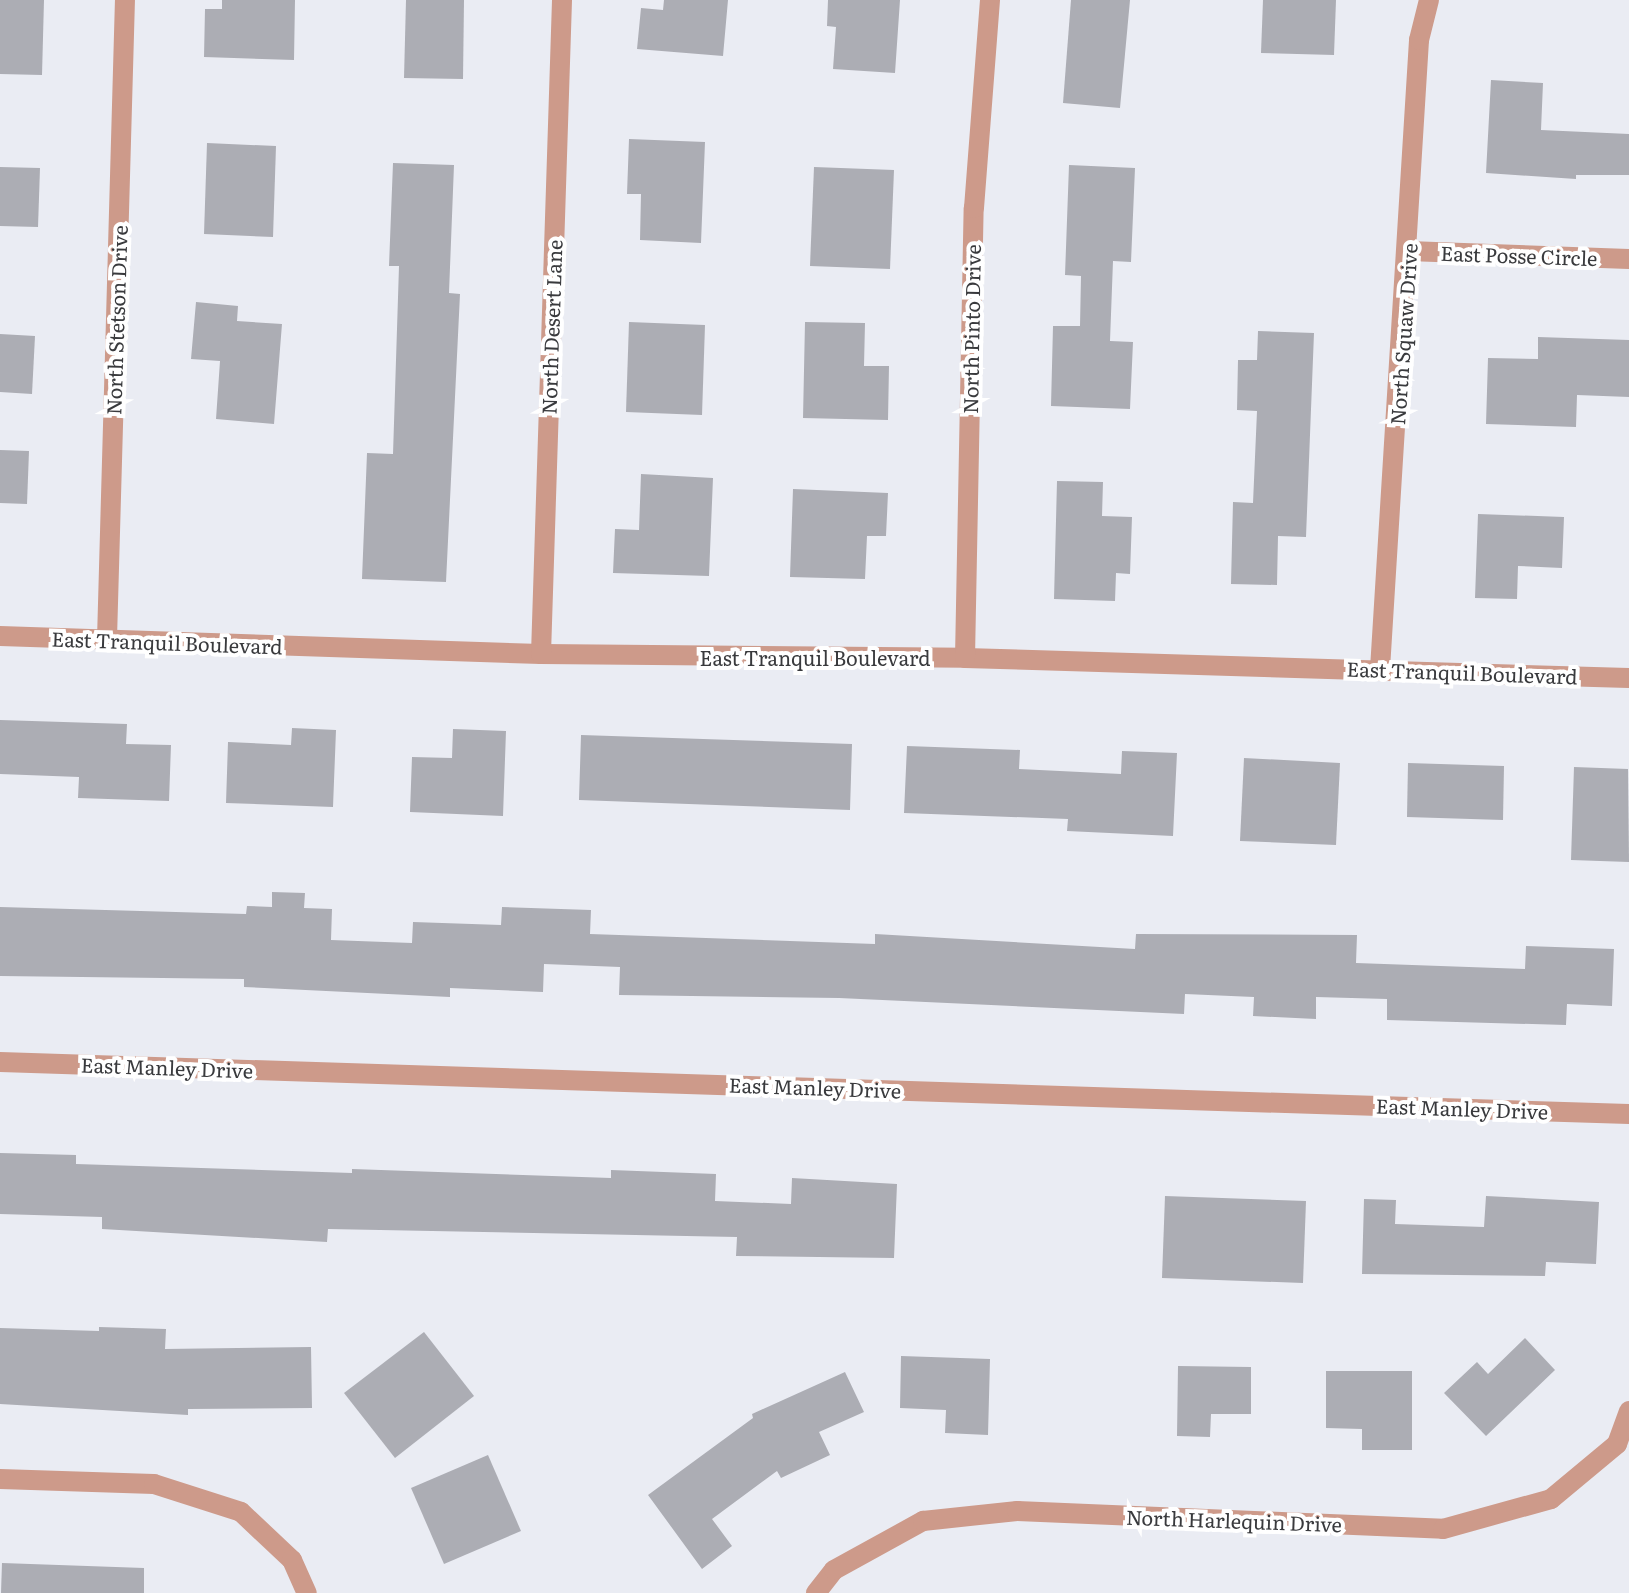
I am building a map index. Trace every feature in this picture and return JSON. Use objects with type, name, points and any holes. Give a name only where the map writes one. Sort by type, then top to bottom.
[{"type":"street","name":"North Stetson Drive","points":[[107,639],[125,0]]},
{"type":"street","name":"North Desert Lane","points":[[541,654],[562,0]]},
{"type":"street","name":"North Pinto Drive","points":[[965,658],[974,208],[990,0]]},
{"type":"street","name":"North Squaw Drive","points":[[1380,669],[1419,40],[1429,0]]},
{"type":"street","name":"East Posse Circle","points":[[1408,251],[1629,259]]},
{"type":"street","name":"East Tranquil Boulevard","points":[[0,636],[541,654],[965,658],[1629,678]]},
{"type":"street","name":"East Manley Drive","points":[[0,1062],[1629,1114]]},
{"type":"street","name":"North Harlequin Drive","points":[[816,1593],[834,1570],[923,1521],[1017,1511],[1443,1529],[1551,1499],[1617,1444],[1629,1411]]},
{"type":"street","points":[[0,1479],[154,1484],[241,1512],[292,1560],[307,1593]]},
{"type":"building","points":[[0,0],[44,0],[42,75],[0,74]]},
{"type":"building","points":[[222,0],[295,0],[294,60],[204,57],[205,9],[222,9]]},
{"type":"building","points":[[406,0],[464,0],[463,79],[404,78]]},
{"type":"building","points":[[664,0],[728,0],[723,56],[637,49],[641,8],[663,10]]},
{"type":"building","points":[[828,0],[900,0],[895,73],[833,69],[836,27],[827,26]]},
{"type":"building","points":[[1071,0],[1130,0],[1120,108],[1063,103]]},
{"type":"building","points":[[1263,0],[1336,0],[1334,55],[1261,53]]},
{"type":"building","points":[[1491,80],[1543,83],[1541,130],[1629,134],[1629,175],[1576,175],[1576,179],[1486,173]]},
{"type":"building","points":[[629,139],[705,142],[701,243],[640,240],[641,194],[627,194]]},
{"type":"building","points":[[207,143],[276,146],[273,237],[204,234]]},
{"type":"building","points":[[393,163],[454,165],[449,293],[460,294],[446,582],[362,579],[367,453],[393,454],[399,266],[389,266]]},
{"type":"building","points":[[1069,165],[1135,168],[1131,262],[1113,261],[1110,341],[1133,342],[1130,409],[1051,406],[1053,326],[1080,326],[1081,276],[1065,275]]},
{"type":"building","points":[[0,167],[40,168],[38,227],[0,226]]},
{"type":"building","points":[[814,167],[894,170],[890,269],[810,266]]},
{"type":"building","points":[[196,302],[238,306],[237,321],[282,324],[274,424],[216,419],[220,361],[191,359]]},
{"type":"building","points":[[629,322],[705,325],[702,415],[626,412]]},
{"type":"building","points":[[805,322],[865,323],[864,366],[889,366],[888,420],[803,418]]},
{"type":"building","points":[[1258,331],[1314,333],[1306,537],[1278,536],[1277,585],[1231,584],[1233,502],[1253,503],[1257,411],[1237,410],[1238,360],[1257,360]]},
{"type":"building","points":[[0,334],[35,336],[32,394],[0,392]]},
{"type":"building","points":[[1538,337],[1629,340],[1629,397],[1577,395],[1576,427],[1486,424],[1488,358],[1538,359]]},
{"type":"building","points":[[0,450],[29,451],[27,504],[0,503]]},
{"type":"building","points":[[641,474],[713,478],[709,576],[613,573],[615,529],[639,530]]},
{"type":"building","points":[[1057,481],[1103,482],[1102,516],[1132,517],[1130,574],[1116,573],[1115,601],[1054,599]]},
{"type":"building","points":[[793,489],[888,493],[886,536],[867,536],[865,579],[790,577]]},
{"type":"building","points":[[1478,514],[1564,517],[1562,568],[1518,566],[1517,599],[1475,598]]},
{"type":"building","points":[[0,720],[127,724],[126,744],[171,745],[169,801],[78,798],[79,777],[0,774]]},
{"type":"building","points":[[292,728],[336,730],[333,807],[226,803],[228,742],[291,745]]},
{"type":"building","points":[[453,729],[506,731],[503,816],[410,812],[412,757],[452,758]]},
{"type":"building","points":[[581,735],[852,744],[850,810],[579,800]]},
{"type":"building","points":[[907,746],[1020,750],[1019,769],[1121,774],[1122,751],[1177,753],[1173,836],[1067,831],[1068,819],[904,813]]},
{"type":"building","points":[[1244,758],[1340,763],[1336,845],[1240,841]]},
{"type":"building","points":[[1408,763],[1504,766],[1503,820],[1407,817]]},
{"type":"building","points":[[1574,767],[1628,769],[1629,862],[1571,860]]},
{"type":"building","points":[[272,892],[305,893],[304,908],[332,909],[331,940],[412,943],[413,922],[501,925],[502,907],[591,910],[590,934],[875,944],[875,934],[1135,949],[1136,934],[1357,935],[1356,963],[1525,969],[1526,946],[1614,949],[1612,1006],[1567,1004],[1566,1025],[1387,1020],[1387,999],[1316,997],[1316,1019],[1253,1016],[1254,997],[1185,994],[1184,1014],[839,998],[619,995],[620,967],[544,964],[543,992],[450,988],[450,997],[244,987],[244,979],[0,976],[0,907],[246,914],[247,906],[272,907]]},
{"type":"building","points":[[0,1153],[76,1155],[76,1164],[352,1173],[352,1169],[611,1178],[611,1170],[716,1174],[715,1201],[791,1204],[792,1178],[897,1184],[894,1258],[736,1256],[737,1237],[328,1229],[327,1242],[102,1229],[102,1217],[0,1214]]},
{"type":"building","points":[[1165,1196],[1306,1201],[1303,1283],[1162,1278]]},
{"type":"building","points":[[1486,1196],[1599,1202],[1596,1264],[1546,1262],[1545,1276],[1362,1274],[1364,1199],[1396,1200],[1395,1224],[1484,1227]]},
{"type":"building","points":[[99,1327],[166,1329],[165,1349],[311,1347],[312,1408],[188,1409],[188,1415],[0,1404],[0,1328],[99,1331]]},
{"type":"building","points":[[424,1332],[474,1396],[395,1458],[344,1393]]},
{"type":"building","points":[[1525,1338],[1555,1370],[1486,1436],[1444,1393],[1477,1362],[1488,1374]]},
{"type":"building","points":[[901,1356],[990,1359],[988,1435],[945,1433],[946,1410],[900,1408]]},
{"type":"building","points":[[1178,1366],[1251,1367],[1251,1414],[1211,1414],[1210,1437],[1177,1436]]},
{"type":"building","points":[[1326,1371],[1412,1371],[1412,1450],[1362,1450],[1362,1429],[1326,1428]]},
{"type":"building","points":[[845,1372],[864,1412],[819,1432],[830,1455],[781,1478],[777,1471],[712,1519],[732,1546],[702,1569],[648,1495],[753,1418],[752,1414]]},
{"type":"building","points":[[488,1455],[521,1531],[444,1564],[411,1488]]},
{"type":"building","points":[[2,1563],[144,1568],[144,1593],[1,1593]]}]
